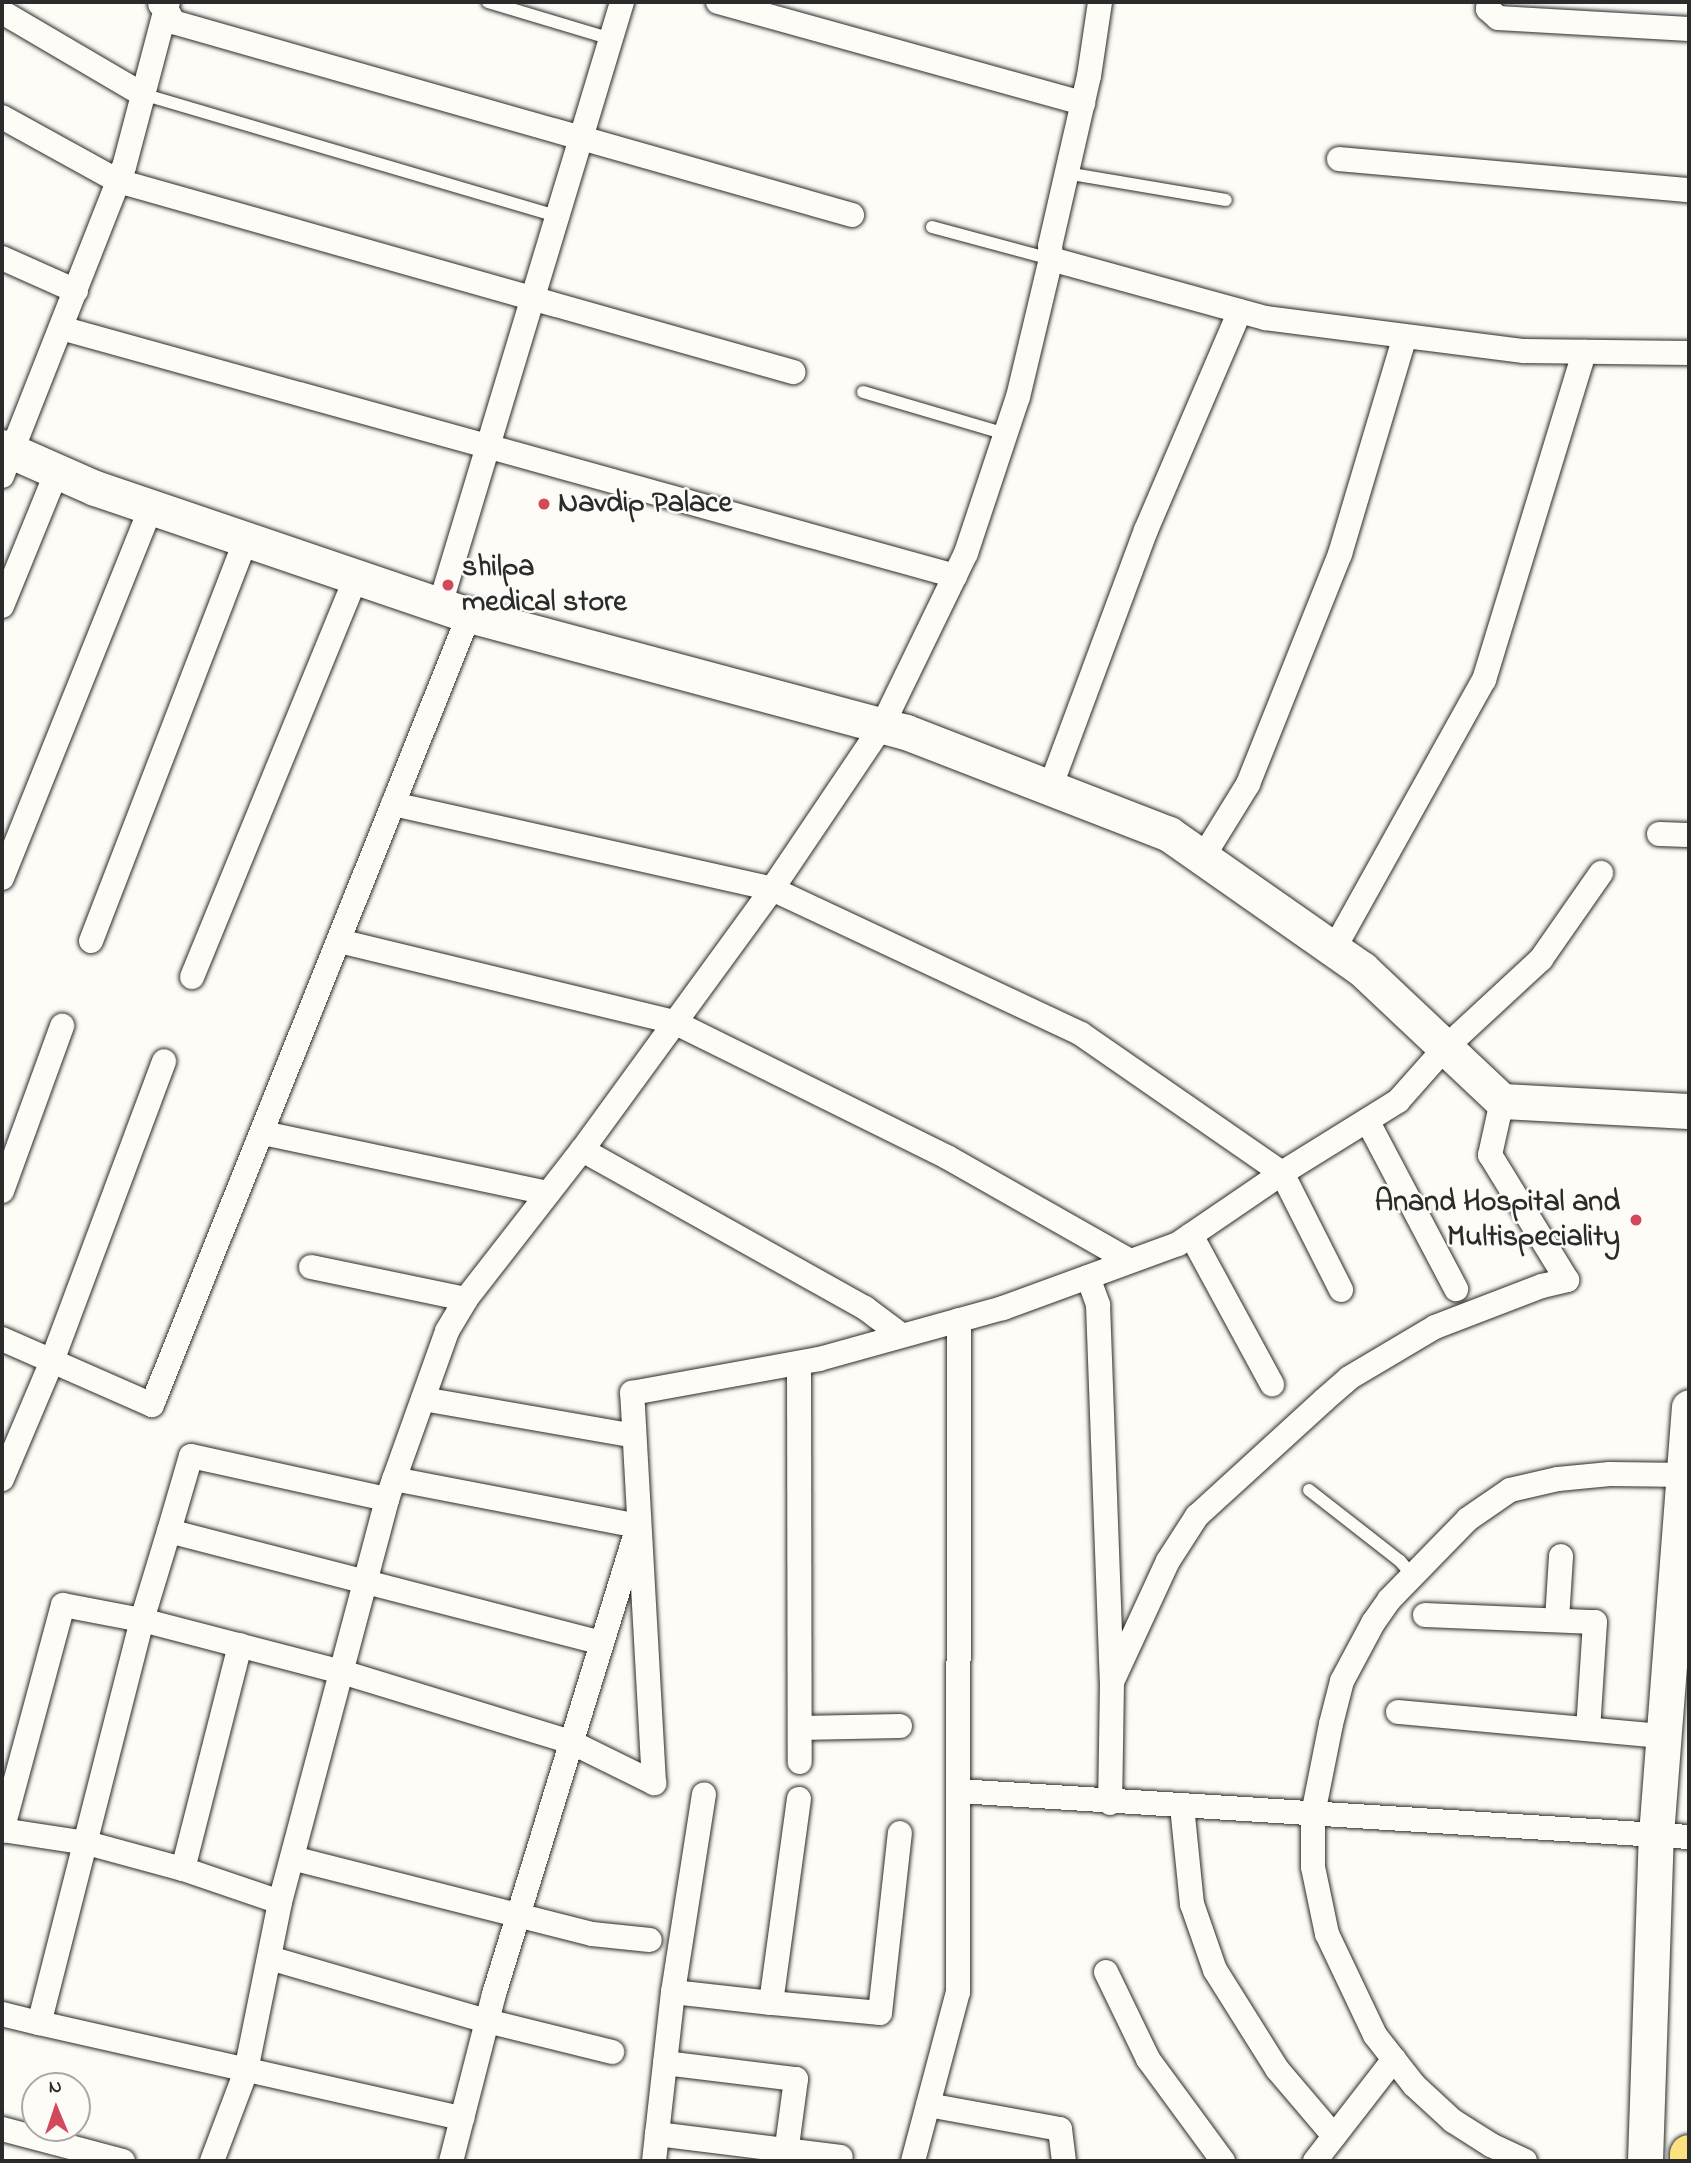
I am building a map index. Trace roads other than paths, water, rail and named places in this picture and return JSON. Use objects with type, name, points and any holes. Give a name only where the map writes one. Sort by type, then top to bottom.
[{"type":"main road","points":[[1689,2154],[1689,2161]]},
{"type":"street","points":[[2,1339],[152,1405],[393,804],[454,610],[487,447],[622,2]]},
{"type":"street","points":[[718,2],[1083,103]]},
{"type":"street","points":[[212,2161],[246,2071],[281,1902],[391,1489],[447,1331],[466,1299],[582,1150],[772,889],[882,726],[966,553],[1006,434],[1051,259],[1050,246],[1083,103],[1100,2]]},
{"type":"street","points":[[1489,2],[1488,9],[1498,18],[1542,11],[1689,29]]},
{"type":"street","points":[[164,4],[118,181],[76,291],[6,458],[57,471],[151,507],[454,610],[882,726],[1169,834],[1362,969],[1502,1101],[1689,1111]]},
{"type":"street","points":[[164,4],[173,22],[852,215]]},
{"type":"street","points":[[2,12],[142,94]]},
{"type":"street","points":[[2,117],[118,181],[793,372]]},
{"type":"street","points":[[1339,159],[1689,190]]},
{"type":"street","points":[[2,258],[76,291]]},
{"type":"street","points":[[1051,259],[1265,318],[1524,351],[1689,354]]},
{"type":"street","points":[[1050,788],[1146,530],[1240,311]]},
{"type":"street","points":[[61,328],[955,576]]},
{"type":"street","points":[[1203,857],[1248,784],[1340,554],[1405,336]]},
{"type":"street","points":[[1334,949],[1484,680],[1584,352]]},
{"type":"street","points":[[2,606],[57,471]]},
{"type":"street","points":[[2,878],[151,507]]},
{"type":"street","points":[[91,941],[246,539]]},
{"type":"street","points":[[192,977],[356,577]]},
{"type":"street","points":[[393,804],[772,889],[1081,1034],[1282,1173],[1341,1290]]},
{"type":"street","points":[[1660,834],[1689,835]]},
{"type":"street","points":[[281,1902],[183,1869],[87,1843],[2,1830],[63,1605],[142,1620],[342,1672],[571,1742],[653,1783],[632,1393],[799,1363],[1003,1308],[1178,1244],[1282,1173],[1398,1101],[1445,1048],[1541,959],[1601,873]]},
{"type":"street","points":[[339,941],[674,1023],[947,1157],[1130,1261]]},
{"type":"street","points":[[2,1191],[62,1026]]},
{"type":"street","points":[[2,1479],[52,1361],[164,1061]]},
{"type":"street","points":[[1112,1682],[1168,1561],[1198,1516],[1324,1400],[1349,1378],[1435,1327],[1542,1286],[1567,1280],[1490,1154],[1502,1101]]},
{"type":"street","points":[[1368,1122],[1455,1289]]},
{"type":"street","points":[[263,1133],[548,1193]]},
{"type":"street","points":[[582,1150],[864,1308],[901,1335]]},
{"type":"street","points":[[1191,1235],[1272,1384]]},
{"type":"street","points":[[311,1267],[466,1299]]},
{"type":"street","points":[[1088,1277],[1098,1305],[1112,1682],[1110,1803]]},
{"type":"street","points":[[913,2161],[958,1992],[959,1320]]},
{"type":"street","points":[[799,1363],[800,1762]]},
{"type":"street","points":[[423,1399],[634,1436]]},
{"type":"street","points":[[1645,2161],[1673,1836],[1663,1736],[1686,1475],[1689,1407]]},
{"type":"street","points":[[39,2023],[142,1620],[191,1456],[638,1526]]},
{"type":"street","points":[[1525,2161],[1491,2145],[1453,2121],[1415,2085],[1375,2035],[1327,1934],[1313,1867],[1313,1814],[1342,1681],[1373,1623],[1412,1576],[1468,1519],[1510,1490],[1558,1479],[1610,1474],[1686,1475]]},
{"type":"street","points":[[451,2161],[487,2021],[638,1526]]},
{"type":"street","points":[[169,1531],[602,1643]]},
{"type":"street","points":[[1557,1620],[1561,1556]]},
{"type":"street","points":[[1424,1615],[1595,1622],[1588,1729]]},
{"type":"street","points":[[183,1869],[240,1645]]},
{"type":"street","points":[[1398,1712],[1663,1736]]},
{"type":"street","points":[[800,1728],[900,1726]]},
{"type":"street","points":[[958,1791],[1110,1803],[1673,1836]]},
{"type":"street","points":[[654,2161],[673,1992],[705,1794]]},
{"type":"street","points":[[771,2003],[799,1799]]},
{"type":"street","points":[[1182,1806],[1192,1904],[1215,1970],[1277,2069],[1335,2136]]},
{"type":"street","points":[[673,1992],[880,2013],[900,1833]]},
{"type":"street","points":[[292,1858],[592,1934],[650,1940]]},
{"type":"street","points":[[270,1958],[487,2021],[612,2052]]},
{"type":"street","points":[[1105,1972],[1148,2059],[1223,2161]]},
{"type":"street","points":[[2,2014],[462,2118]]},
{"type":"street","points":[[1315,2161],[1394,2059]]},
{"type":"street","points":[[665,2063],[796,2079],[786,2156]]},
{"type":"street","points":[[928,2105],[1060,2129],[1064,2161]]},
{"type":"street","points":[[2,2129],[123,2161]]},
{"type":"street","points":[[657,2134],[786,2156],[841,2157]]},
{"type":"lane","points":[[488,2],[611,39]]},
{"type":"lane","points":[[142,94],[557,216]]},
{"type":"lane","points":[[1066,173],[1226,200]]},
{"type":"lane","points":[[932,227],[1051,259]]},
{"type":"lane","points":[[863,392],[1006,434]]},
{"type":"lane","points":[[1308,1490],[1399,1561],[1412,1576]]},
{"type":"place","name":"Navdip Palace","points":[[544,504]]},
{"type":"place","name":"shilpa medical store","points":[[448,585]]},
{"type":"place","name":"Anand Hospital and Multispeciality","points":[[1636,1220]]}]
